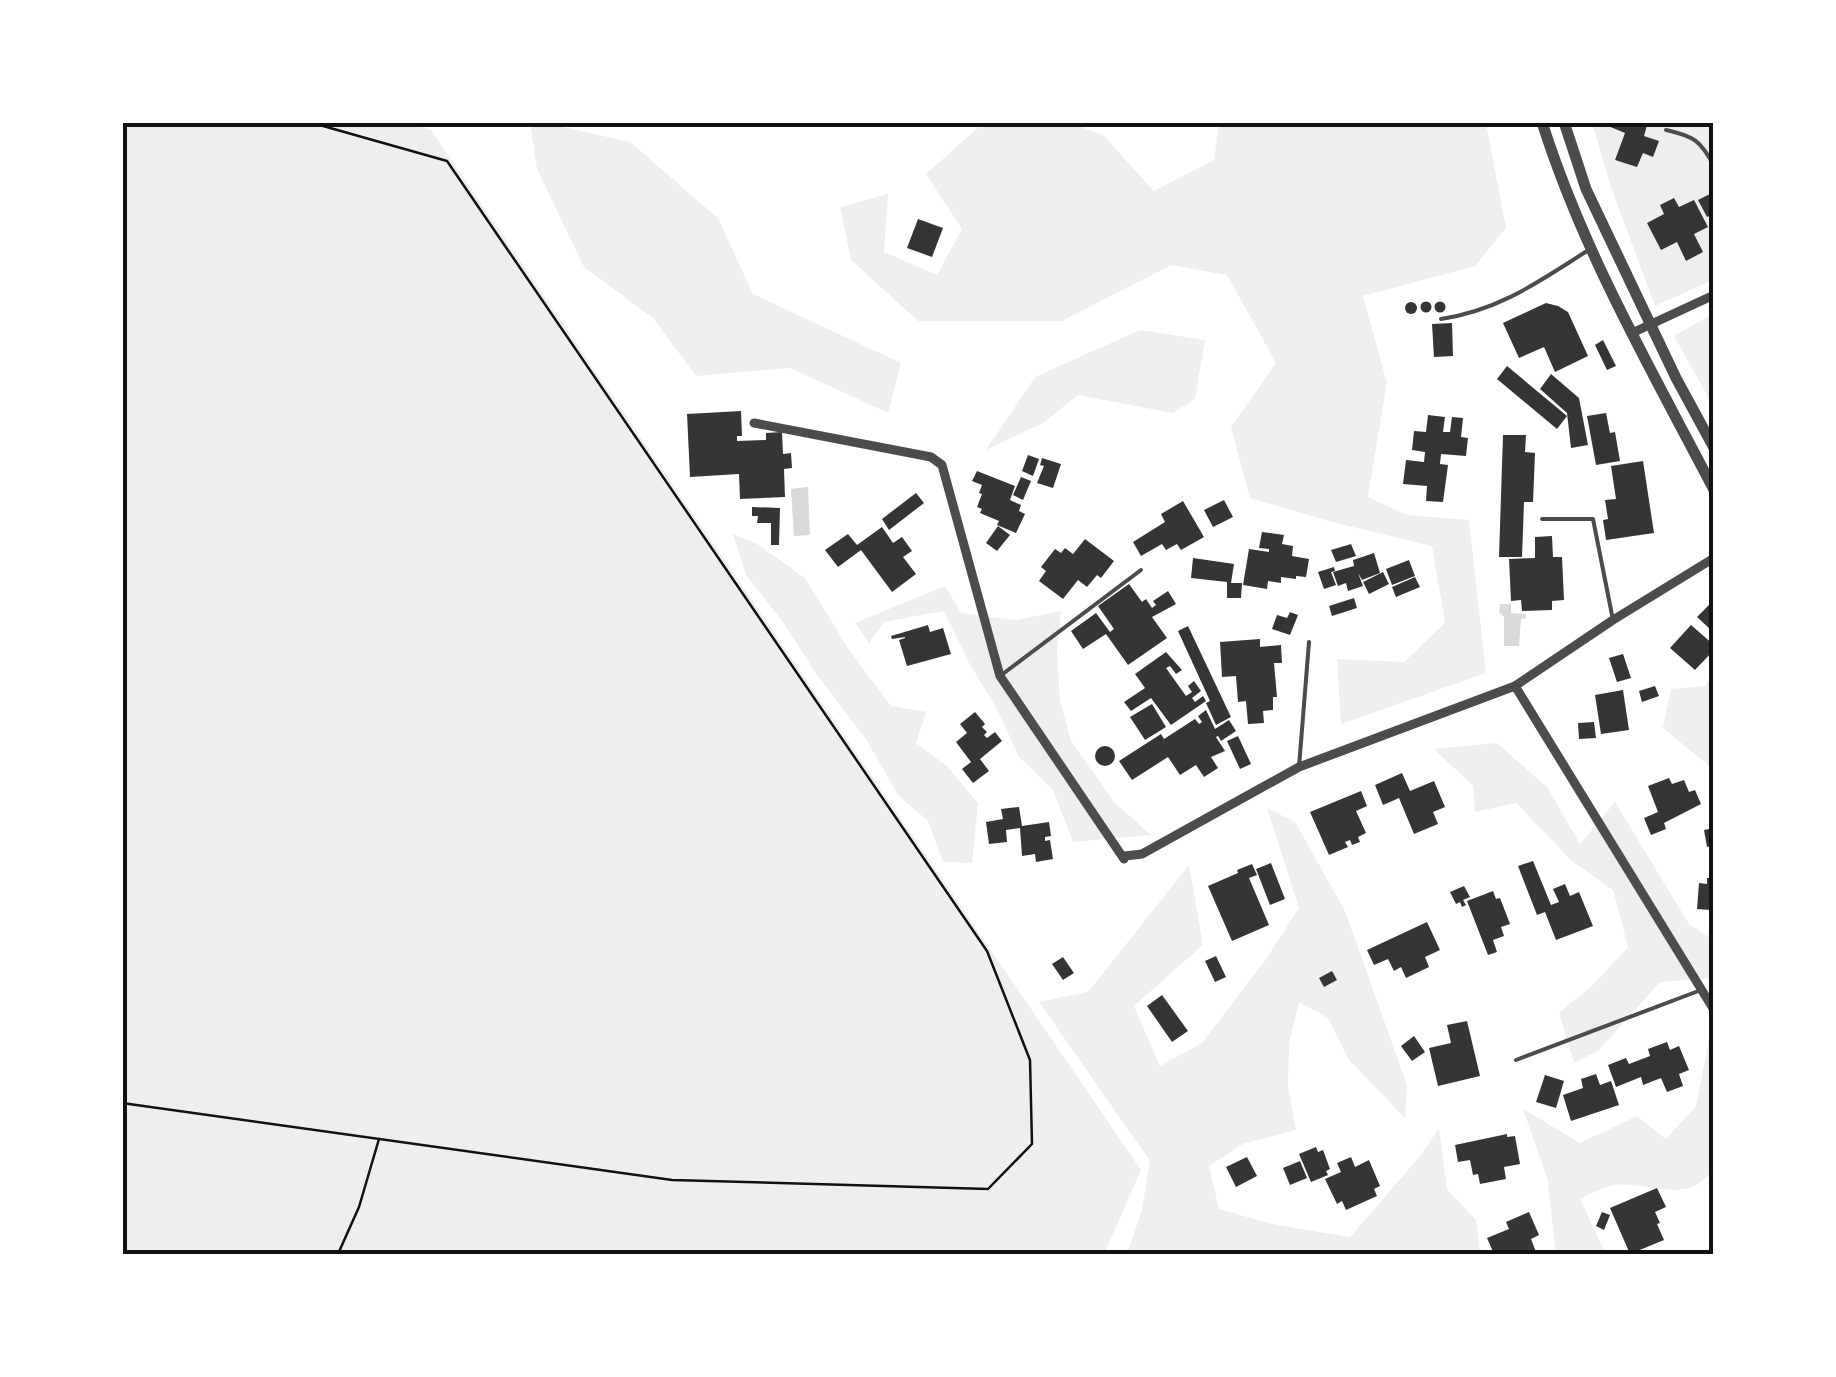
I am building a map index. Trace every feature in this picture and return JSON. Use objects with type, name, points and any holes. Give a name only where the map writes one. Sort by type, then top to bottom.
[{"type":"street","points":[[1542,122],[1591,248],[1663,397],[1714,490]]},
{"type":"street","points":[[1564,122],[1586,189],[1714,448]]},
{"type":"street","points":[[1632,333],[1714,295]]},
{"type":"street","points":[[754,423],[931,457],[942,465],[1000,676],[1124,859],[1142,854],[1299,767],[1515,686],[1612,620],[1714,558]]},
{"type":"street","points":[[1515,686],[1714,1010]]},
{"type":"lane","points":[[1666,130],[1686,134],[1700,143],[1714,166]]},
{"type":"lane","points":[[1442,319],[1468,315],[1519,295],[1591,248]]},
{"type":"lane","points":[[1542,519],[1593,518],[1612,620]]},
{"type":"lane","points":[[1000,676],[1141,570]]},
{"type":"lane","points":[[1299,767],[1309,642]]},
{"type":"lane","points":[[1516,1060],[1701,990]]},
{"type":"path","points":[[122,1103],[672,1180],[988,1188],[1032,1144],[1030,1060],[986,952],[448,161],[308,122]]},
{"type":"path","points":[[338,1254],[358,1208],[379,1139]]},
{"type":"shaded area","points":[[404,122],[431,130],[1141,1170],[1104,1254],[123,1254],[122,123]]},
{"type":"shaded area","points":[[984,122],[1070,123],[1103,135],[1154,191],[1214,160],[1219,123],[1486,123],[1506,228],[1475,266],[1363,296],[1387,383],[1368,497],[1407,515],[1469,520],[1486,673],[1341,724],[1337,659],[1404,662],[1445,623],[1432,546],[1250,498],[1231,427],[1276,363],[1227,275],[1171,265],[1062,321],[918,321],[851,260],[840,207],[888,194],[884,252],[937,275],[962,229],[926,174]]},
{"type":"shaded area","points":[[530,123],[630,142],[718,218],[753,294],[901,363],[888,413],[790,368],[696,376],[653,318],[584,267],[537,169]]},
{"type":"shaded area","points":[[1592,123],[1713,123],[1713,280],[1655,306]]},
{"type":"shaded area","points":[[1713,314],[1713,406],[1674,336]]},
{"type":"shaded area","points":[[1140,330],[1205,340],[1195,399],[1173,413],[1078,395],[1043,423],[986,450],[1035,377]]},
{"type":"shaded area","points":[[808,487],[810,535],[794,536],[791,489]]},
{"type":"shaded area","points":[[733,534],[759,545],[805,578],[849,650],[891,706],[926,712],[916,743],[948,767],[978,803],[972,863],[943,862],[928,821],[898,795],[866,739],[746,575]]},
{"type":"shaded area","points":[[945,586],[961,613],[1016,620],[1061,611],[1057,650],[1060,701],[1071,741],[1114,802],[1151,835],[1073,842],[1053,790],[1019,757],[944,611],[884,622],[869,643],[855,623]]},
{"type":"shaded area","points":[[1500,604],[1511,604],[1511,613],[1526,614],[1521,619],[1519,646],[1504,646]]},
{"type":"shaded area","points":[[1713,674],[1713,769],[1663,728],[1671,689],[1705,686]]},
{"type":"shaded area","points":[[1497,743],[1547,787],[1580,844],[1615,802],[1689,924],[1713,940],[1713,978],[1660,982],[1599,1050],[1574,1063],[1559,1013],[1595,983],[1628,947],[1613,890],[1572,861],[1516,803],[1475,812],[1473,786],[1434,749]]},
{"type":"shaded area","points":[[1267,808],[1295,822],[1345,911],[1407,1085],[1405,1118],[1349,1060],[1328,1018],[1299,1002],[1289,1044],[1288,1087],[1296,1130],[1243,1144],[1209,1166],[1219,1209],[1276,1225],[1350,1237],[1421,1155],[1439,1128],[1447,1189],[1476,1220],[1480,1254],[1127,1254],[1142,1210],[1150,1161],[1039,1002],[1088,992],[1189,865],[1203,945],[1134,1006],[1160,1066],[1202,1043],[1299,908]]},
{"type":"shaded area","points":[[1709,1040],[1714,1061],[1713,1168],[1692,1187],[1679,1190],[1623,1185],[1606,1187],[1580,1199],[1604,1250],[1610,1254],[1561,1254],[1555,1249],[1548,1181],[1523,1109],[1580,1143],[1637,1116],[1666,1139],[1696,1106]]},
{"type":"building","points":[[1609,122],[1648,122],[1644,136],[1659,141],[1653,157],[1643,153],[1637,167],[1615,160],[1625,133],[1608,126]]},
{"type":"building","points":[[1714,192],[1714,214],[1707,217],[1698,200]]},
{"type":"building","points":[[1674,198],[1679,207],[1694,200],[1708,227],[1694,234],[1703,252],[1686,261],[1677,242],[1661,250],[1647,223],[1664,214],[1660,205]]},
{"type":"building","points":[[918,219],[943,228],[932,257],[907,248]]},
{"type":"building","points":[[1426,301],[1432,307],[1426,313],[1420,307]]},
{"type":"building","points":[[1440,301],[1446,307],[1440,313],[1434,307]]},
{"type":"building","points":[[1411,302],[1417,308],[1411,314],[1405,308]]},
{"type":"building","points":[[1546,303],[1568,312],[1588,356],[1555,372],[1544,347],[1519,358],[1503,323]]},
{"type":"building","points":[[1452,323],[1453,356],[1434,357],[1432,324]]},
{"type":"building","points":[[1603,340],[1616,366],[1607,370],[1595,345]]},
{"type":"building","points":[[1507,366],[1567,416],[1557,429],[1497,379]]},
{"type":"building","points":[[1551,374],[1579,398],[1588,445],[1571,448],[1567,413],[1540,389]]},
{"type":"building","points":[[741,411],[742,436],[737,436],[737,441],[766,440],[766,433],[782,432],[783,454],[791,453],[792,468],[784,469],[785,497],[740,499],[739,474],[690,477],[687,414]]},
{"type":"building","points":[[1606,413],[1610,433],[1615,432],[1620,461],[1596,465],[1587,416]]},
{"type":"building","points":[[1428,415],[1445,417],[1443,432],[1450,432],[1452,417],[1463,418],[1461,437],[1468,438],[1466,456],[1441,454],[1440,464],[1448,465],[1443,502],[1426,501],[1427,486],[1403,484],[1406,460],[1424,462],[1425,452],[1412,450],[1414,431],[1426,432]]},
{"type":"building","points":[[1503,435],[1526,435],[1525,452],[1535,453],[1533,502],[1524,502],[1522,557],[1499,557]]},
{"type":"building","points":[[1028,455],[1039,459],[1033,476],[1022,471]]},
{"type":"building","points":[[1042,458],[1061,464],[1053,488],[1037,483],[1044,466],[1040,465]]},
{"type":"building","points":[[1643,461],[1654,533],[1606,540],[1605,500],[1616,499],[1611,466]]},
{"type":"building","points":[[977,471],[1015,486],[1010,500],[1021,505],[1019,511],[1025,514],[1016,533],[980,513],[982,509],[977,507],[982,485],[972,481]]},
{"type":"building","points":[[1021,477],[1031,481],[1023,500],[1013,495]]},
{"type":"building","points":[[916,493],[924,503],[889,530],[882,519]]},
{"type":"building","points":[[1224,500],[1233,517],[1213,527],[1204,510]]},
{"type":"building","points":[[1183,501],[1204,537],[1181,550],[1177,544],[1166,550],[1162,544],[1141,556],[1133,542],[1165,522],[1161,514]]},
{"type":"building","points":[[752,507],[780,508],[779,545],[771,545],[771,523],[757,523],[758,516],[752,516]]},
{"type":"building","points":[[998,526],[1010,535],[997,551],[986,543]]},
{"type":"building","points":[[882,527],[893,543],[902,537],[912,551],[903,557],[916,574],[892,592],[861,550],[838,567],[825,550],[848,534],[857,545]]},
{"type":"building","points":[[1262,532],[1284,535],[1282,544],[1293,546],[1292,556],[1309,559],[1306,577],[1281,577],[1281,583],[1268,581],[1267,589],[1243,585],[1249,549],[1269,552],[1259,548]]},
{"type":"building","points":[[1552,536],[1553,557],[1562,557],[1564,600],[1552,601],[1552,610],[1522,611],[1521,600],[1511,601],[1509,559],[1535,558],[1535,537]]},
{"type":"building","points":[[1085,539],[1114,561],[1101,578],[1097,575],[1087,587],[1078,580],[1063,599],[1039,581],[1046,571],[1041,567],[1055,549],[1061,553],[1065,548],[1073,554]]},
{"type":"building","points":[[1351,544],[1356,556],[1336,562],[1331,550]]},
{"type":"building","points":[[1374,553],[1380,573],[1362,580],[1358,573],[1363,586],[1348,591],[1346,583],[1338,586],[1333,572],[1354,566],[1353,560]]},
{"type":"building","points":[[1193,558],[1234,564],[1231,583],[1242,583],[1241,598],[1227,598],[1227,582],[1191,578]]},
{"type":"building","points":[[1409,560],[1415,576],[1392,585],[1386,569]]},
{"type":"building","points":[[1334,567],[1331,572],[1336,585],[1324,589],[1318,572]]},
{"type":"building","points":[[1383,572],[1389,584],[1369,594],[1363,582]]},
{"type":"building","points":[[1415,577],[1420,587],[1396,597],[1392,587]]},
{"type":"building","points":[[1129,584],[1142,602],[1146,599],[1152,608],[1156,605],[1153,601],[1168,591],[1176,604],[1152,617],[1167,638],[1128,665],[1106,634],[1083,649],[1071,631],[1096,613],[1110,632],[1114,629],[1098,606]]},
{"type":"building","points":[[1354,598],[1357,608],[1332,616],[1329,606]]},
{"type":"building","points":[[1710,604],[1714,607],[1711,630],[1697,617]]},
{"type":"building","points":[[1290,612],[1298,615],[1290,635],[1272,629],[1277,615],[1287,618]]},
{"type":"building","points":[[928,625],[930,632],[943,628],[951,654],[907,666],[899,640],[905,637],[891,636]]},
{"type":"building","points":[[1691,625],[1714,645],[1714,650],[1695,670],[1670,648]]},
{"type":"building","points":[[1188,626],[1231,717],[1216,725],[1206,703],[1210,701],[1178,631]]},
{"type":"building","points":[[1260,639],[1260,647],[1281,645],[1282,663],[1274,663],[1277,697],[1273,697],[1273,710],[1263,711],[1264,723],[1248,724],[1246,701],[1238,702],[1236,676],[1222,677],[1220,642]]},
{"type":"building","points":[[1166,652],[1182,670],[1176,674],[1170,666],[1166,668],[1186,696],[1192,692],[1188,686],[1194,681],[1201,691],[1192,698],[1195,702],[1203,696],[1206,701],[1171,725],[1151,698],[1131,711],[1124,702],[1145,688],[1135,674]]},
{"type":"building","points":[[1623,654],[1631,678],[1617,682],[1609,658]]},
{"type":"building","points":[[1655,686],[1659,696],[1642,702],[1639,691]]},
{"type":"building","points":[[1623,690],[1629,730],[1601,734],[1595,695]]},
{"type":"building","points":[[1152,704],[1166,727],[1145,740],[1130,717]]},
{"type":"building","points":[[1206,710],[1215,729],[1229,720],[1236,731],[1221,741],[1216,737],[1225,751],[1211,757],[1218,768],[1204,777],[1196,765],[1180,775],[1168,757],[1132,780],[1119,761],[1161,734],[1164,739],[1195,719],[1199,724],[1202,722],[1198,716]]},
{"type":"building","points":[[975,712],[985,724],[984,735],[987,738],[995,732],[1002,741],[980,759],[989,771],[973,783],[962,769],[971,762],[956,742],[967,733],[960,724]]},
{"type":"building","points":[[1594,722],[1596,738],[1579,739],[1578,723]]},
{"type":"building","points":[[1238,736],[1251,764],[1240,769],[1227,741]]},
{"type":"building","points":[[1105,746],[1115,756],[1105,766],[1095,756]]},
{"type":"building","points":[[1402,773],[1410,791],[1434,781],[1445,807],[1433,812],[1438,824],[1414,834],[1399,798],[1383,805],[1375,785]]},
{"type":"building","points":[[1669,778],[1672,784],[1684,780],[1689,792],[1695,790],[1701,804],[1664,823],[1666,829],[1651,835],[1644,818],[1658,812],[1648,786]]},
{"type":"building","points":[[1361,791],[1367,806],[1356,811],[1366,833],[1358,837],[1360,842],[1345,842],[1348,847],[1329,855],[1310,812]]},
{"type":"building","points":[[1019,807],[1022,826],[1049,822],[1051,836],[1045,837],[1045,841],[1050,840],[1053,859],[1036,862],[1035,854],[1022,856],[1020,828],[1006,830],[1007,842],[989,844],[986,822],[1003,819],[1001,809]]},
{"type":"building","points":[[1714,828],[1714,845],[1707,847],[1704,830]]},
{"type":"building","points":[[1533,861],[1551,905],[1559,902],[1553,889],[1565,884],[1570,896],[1579,892],[1593,926],[1556,940],[1545,912],[1537,915],[1518,866]]},
{"type":"building","points":[[1271,863],[1285,899],[1270,905],[1256,869]]},
{"type":"building","points":[[1252,864],[1257,875],[1249,878],[1269,925],[1232,941],[1208,886]]},
{"type":"building","points":[[1707,878],[1714,878],[1714,920],[1709,920],[1710,910],[1697,909],[1699,883],[1707,884]]},
{"type":"building","points":[[1464,886],[1470,897],[1463,900],[1466,905],[1462,907],[1450,892]]},
{"type":"building","points":[[1493,891],[1496,899],[1500,898],[1510,924],[1501,927],[1504,936],[1493,940],[1497,952],[1488,955],[1467,901]]},
{"type":"building","points":[[1427,922],[1440,950],[1425,957],[1429,967],[1406,978],[1401,967],[1394,971],[1388,959],[1374,965],[1367,950]]},
{"type":"building","points":[[1216,956],[1226,977],[1215,982],[1205,961]]},
{"type":"building","points":[[1063,957],[1074,973],[1063,980],[1052,964]]},
{"type":"building","points":[[1332,971],[1337,980],[1324,987],[1319,978]]},
{"type":"building","points":[[1162,995],[1188,1031],[1172,1042],[1147,1006]]},
{"type":"building","points":[[1467,1021],[1480,1076],[1438,1086],[1429,1048],[1451,1043],[1447,1025]]},
{"type":"building","points":[[1414,1036],[1425,1052],[1412,1061],[1401,1046]]},
{"type":"building","points":[[1667,1042],[1670,1050],[1679,1046],[1689,1070],[1679,1074],[1683,1086],[1667,1092],[1661,1078],[1643,1085],[1641,1077],[1616,1087],[1608,1065],[1626,1058],[1629,1064],[1650,1056],[1648,1049]]},
{"type":"building","points":[[1596,1074],[1600,1085],[1611,1081],[1619,1105],[1571,1121],[1563,1095],[1583,1088],[1581,1079]]},
{"type":"building","points":[[1545,1075],[1564,1081],[1556,1108],[1536,1102]]},
{"type":"building","points":[[1507,1134],[1515,1136],[1520,1164],[1504,1167],[1506,1179],[1480,1184],[1470,1160],[1458,1162],[1455,1145]]},
{"type":"building","points":[[1316,1147],[1318,1152],[1323,1150],[1330,1169],[1326,1171],[1328,1175],[1311,1182],[1299,1154]]},
{"type":"building","points":[[1247,1157],[1257,1176],[1236,1187],[1226,1167]]},
{"type":"building","points":[[1351,1157],[1355,1167],[1369,1160],[1380,1186],[1374,1189],[1377,1196],[1346,1210],[1342,1201],[1337,1204],[1325,1179],[1341,1172],[1337,1163]]},
{"type":"building","points":[[1300,1161],[1307,1178],[1290,1185],[1283,1168]]},
{"type":"building","points":[[1657,1188],[1666,1207],[1655,1212],[1664,1240],[1630,1254],[1610,1208]]},
{"type":"building","points":[[1529,1212],[1539,1235],[1531,1239],[1536,1252],[1494,1254],[1487,1238],[1509,1229],[1506,1222]]},
{"type":"building","points":[[1602,1212],[1610,1215],[1604,1230],[1596,1226]]}]
